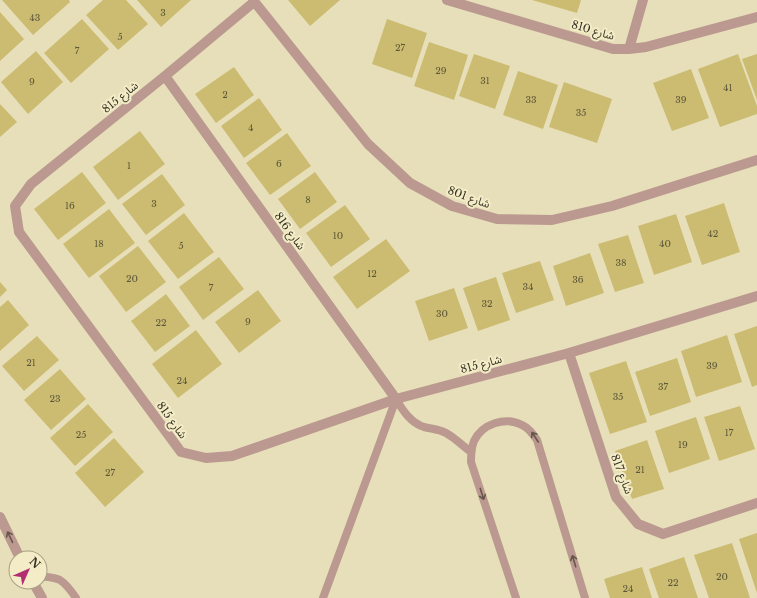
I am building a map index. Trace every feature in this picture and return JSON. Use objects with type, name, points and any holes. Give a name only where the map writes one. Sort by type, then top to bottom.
[{"type":"street","name":"شارع 810","points":[[447,0],[613,49],[629,50],[646,47],[757,17]]},
{"type":"street","points":[[629,50],[643,0]]},
{"type":"street","name":"شارع 815","points":[[254,1],[165,76],[31,184],[15,206],[19,232],[181,452],[206,458],[232,456],[396,399],[569,353],[757,296]]},
{"type":"street","name":"شارع 801","points":[[254,1],[368,144],[410,182],[452,206],[497,219],[552,220],[612,206],[757,160]]},
{"type":"street","name":"شارع 816","points":[[165,76],[396,399]]},
{"type":"street","name":"شارع 817","points":[[569,353],[616,497],[638,524],[663,534],[757,503]]},
{"type":"street","points":[[0,516],[16,550]]},
{"type":"lane","points":[[396,399],[402,410],[415,423],[447,434],[471,452]]},
{"type":"lane","points":[[324,598],[396,399]]},
{"type":"lane","points":[[516,598],[471,462],[471,452],[474,441],[480,432],[489,425],[511,421],[521,424],[538,440],[585,598]]},
{"type":"lane","points":[[48,577],[60,580],[76,598]]},
{"type":"building","points":[[2,0],[69,0],[70,2],[33,35]]},
{"type":"building","points":[[103,0],[126,0],[148,24],[118,50],[86,15]]},
{"type":"building","points":[[137,0],[191,0],[161,27]]},
{"type":"building","points":[[288,0],[340,0],[310,26]]},
{"type":"building","points":[[532,0],[581,0],[577,13]]},
{"type":"building","points":[[0,12],[24,39],[0,61]]},
{"type":"building","points":[[82,19],[109,49],[71,83],[44,53]]},
{"type":"building","points":[[387,19],[427,33],[412,78],[372,64]]},
{"type":"building","points":[[429,42],[468,55],[454,100],[414,86]]},
{"type":"building","points":[[36,51],[63,82],[28,114],[1,82]]},
{"type":"building","points":[[474,54],[510,66],[495,109],[459,96]]},
{"type":"building","points":[[738,54],[757,106],[757,114],[720,127],[698,69]]},
{"type":"building","points":[[757,54],[757,100],[742,59]]},
{"type":"building","points":[[234,67],[254,95],[216,123],[195,94]]},
{"type":"building","points":[[691,69],[709,118],[672,131],[653,83]]},
{"type":"building","points":[[518,71],[558,85],[543,129],[503,115]]},
{"type":"building","points":[[564,82],[612,99],[597,143],[549,127]]},
{"type":"building","points":[[259,98],[282,130],[244,158],[221,126]]},
{"type":"building","points":[[0,104],[17,122],[0,137]]},
{"type":"building","points":[[140,131],[165,164],[118,200],[93,167]]},
{"type":"building","points":[[287,133],[311,166],[270,195],[246,163]]},
{"type":"building","points":[[82,172],[106,203],[58,240],[34,209]]},
{"type":"building","points":[[315,172],[337,202],[300,229],[278,199]]},
{"type":"building","points":[[162,174],[185,205],[146,235],[122,204]]},
{"type":"building","points":[[724,203],[740,252],[702,265],[685,216]]},
{"type":"building","points":[[345,205],[370,239],[331,267],[306,233]]},
{"type":"building","points":[[109,209],[135,243],[89,278],[63,244]]},
{"type":"building","points":[[184,213],[214,252],[178,279],[148,241]]},
{"type":"building","points":[[676,214],[692,262],[654,275],[638,226]]},
{"type":"building","points":[[628,235],[644,283],[615,292],[598,244]]},
{"type":"building","points":[[386,239],[410,271],[357,309],[333,277]]},
{"type":"building","points":[[138,246],[166,282],[126,312],[99,276]]},
{"type":"building","points":[[590,253],[604,293],[566,306],[553,266]]},
{"type":"building","points":[[219,257],[244,289],[203,320],[179,287]]},
{"type":"building","points":[[540,261],[554,300],[516,313],[502,273]]},
{"type":"building","points":[[496,277],[510,320],[478,331],[463,288]]},
{"type":"building","points":[[0,282],[7,290],[0,297]]},
{"type":"building","points":[[454,288],[468,328],[429,341],[415,301]]},
{"type":"building","points":[[258,290],[281,321],[239,353],[215,322]]},
{"type":"building","points":[[166,294],[190,326],[155,352],[131,321]]},
{"type":"building","points":[[8,300],[29,325],[0,351],[0,307]]},
{"type":"building","points":[[757,326],[757,385],[752,387],[734,334]]},
{"type":"building","points":[[196,330],[222,364],[178,398],[152,364]]},
{"type":"building","points":[[727,335],[742,382],[696,397],[681,351]]},
{"type":"building","points":[[37,336],[59,360],[24,391],[2,366]]},
{"type":"building","points":[[677,358],[691,402],[650,416],[635,372]]},
{"type":"building","points":[[626,361],[647,422],[610,434],[589,373]]},
{"type":"building","points":[[60,369],[86,399],[51,430],[24,400]]},
{"type":"building","points":[[88,404],[113,432],[75,466],[50,438]]},
{"type":"building","points":[[740,406],[755,449],[719,461],[704,417]]},
{"type":"building","points":[[696,417],[710,459],[669,473],[655,431]]},
{"type":"building","points":[[114,438],[144,472],[105,507],[75,473]]},
{"type":"building","points":[[647,440],[664,489],[632,499],[615,451]]},
{"type":"building","points":[[757,533],[757,593],[739,539]]},
{"type":"building","points":[[732,543],[750,598],[709,598],[694,555]]},
{"type":"building","points":[[684,557],[698,598],[659,598],[649,569]]},
{"type":"building","points":[[642,567],[652,598],[610,598],[604,579]]}]
